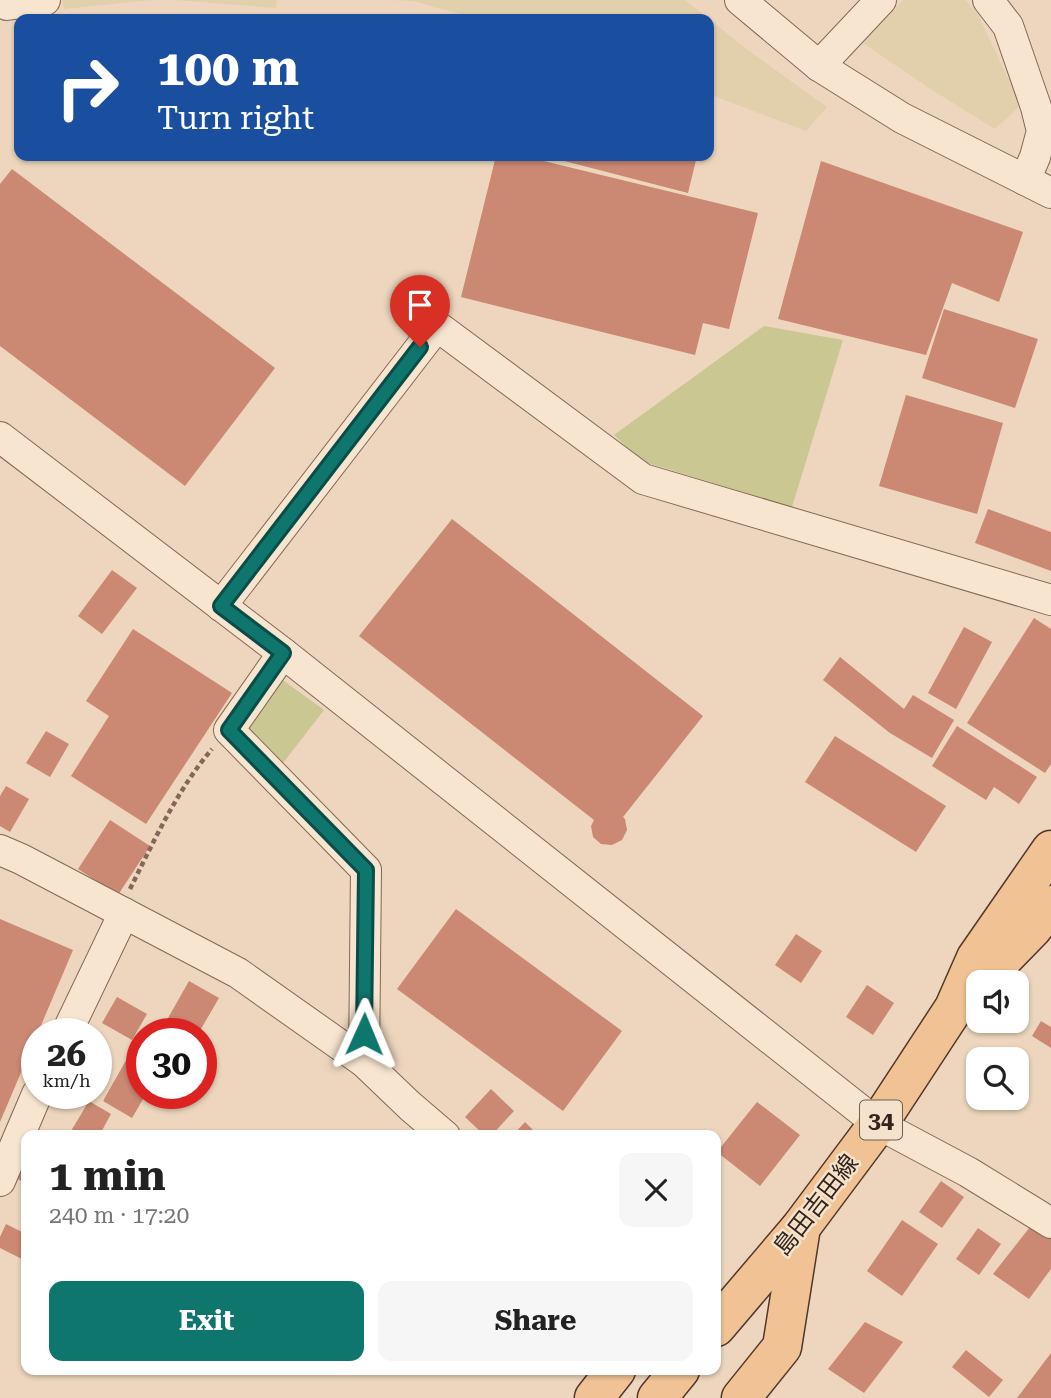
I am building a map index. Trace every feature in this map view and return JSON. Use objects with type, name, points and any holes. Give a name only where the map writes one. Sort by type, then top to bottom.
[{"type":"main road","name":"島田吉田線","points":[[974,970],[976,958],[1051,850]]},
{"type":"main road","name":"島田吉田線","points":[[992,970],[1032,929],[1051,905]]},
{"type":"main road","name":"島田吉田線","points":[[721,1321],[801,1227],[878,1124],[966,998]]},
{"type":"main road","points":[[721,1285],[801,1227]]},
{"type":"main road","points":[[741,1398],[782,1346],[801,1227]]},
{"type":"main road","points":[[594,1398],[612,1375]]},
{"type":"main road","points":[[657,1398],[676,1375]]},
{"type":"street","points":[[0,0],[7,5],[45,0]]},
{"type":"street","points":[[740,0],[819,65],[902,118],[1038,187]]},
{"type":"street","points":[[819,65],[881,0]]},
{"type":"street","points":[[988,0],[1009,26],[1036,107],[1042,131],[1035,157],[1038,187]]},
{"type":"street","points":[[221,606],[437,326],[643,479],[1051,600]]},
{"type":"street","points":[[0,437],[283,653],[878,1124],[968,1172],[1051,1223]]},
{"type":"street","points":[[283,653],[229,730],[366,870],[364,1062]]},
{"type":"street","points":[[0,850],[238,973],[364,1062],[439,1130]]},
{"type":"street","points":[[73,1018],[122,912]]},
{"type":"street","points":[[22,1130],[31,1109]]},
{"type":"street","points":[[0,1181],[21,1132]]},
{"type":"path","points":[[122,912],[160,828],[200,763],[229,730]]},
{"type":"shaded area","points":[[62,0],[151,0],[64,9]]},
{"type":"shaded area","points":[[176,0],[277,0],[276,8]]},
{"type":"shaded area","points":[[392,0],[685,0],[703,14],[461,14],[413,1]]},
{"type":"shaded area","points":[[903,0],[965,0],[977,13],[1021,105],[995,129],[863,43]]},
{"type":"shaded area","points":[[714,23],[827,107],[806,131],[714,96]]},
{"type":"shaded area","points":[[764,326],[843,340],[792,507],[641,461],[614,435]]},
{"type":"shaded area","points":[[276,675],[324,710],[280,767],[247,741],[243,715]]},
{"type":"building","points":[[495,161],[544,161],[758,213],[729,329],[703,323],[695,355],[461,297]]},
{"type":"building","points":[[564,161],[696,161],[688,193]]},
{"type":"building","points":[[821,161],[1023,232],[999,302],[952,283],[926,355],[778,319]]},
{"type":"building","points":[[12,169],[275,368],[185,486],[0,346],[0,184]]},
{"type":"building","points":[[944,309],[1038,339],[1015,408],[922,378]]},
{"type":"building","points":[[906,395],[1003,423],[977,514],[879,486]]},
{"type":"building","points":[[988,509],[1051,532],[1051,571],[975,543]]},
{"type":"building","points":[[452,519],[703,716],[623,817],[627,830],[622,840],[612,845],[601,844],[593,837],[591,826],[594,820],[359,636]]},
{"type":"building","points":[[112,570],[137,588],[102,634],[78,616]]},
{"type":"building","points":[[1034,618],[1051,629],[1051,764],[1045,773],[967,723]]},
{"type":"building","points":[[964,627],[992,642],[956,709],[928,693]]},
{"type":"building","points":[[133,629],[232,693],[146,824],[71,776],[109,716],[86,701]]},
{"type":"building","points":[[840,657],[904,709],[913,695],[954,720],[932,758],[890,733],[823,680]]},
{"type":"building","points":[[957,726],[1037,777],[1019,804],[994,787],[986,800],[932,766]]},
{"type":"building","points":[[46,731],[69,744],[50,777],[26,763]]},
{"type":"building","points":[[835,736],[946,806],[916,852],[805,782]]},
{"type":"building","points":[[6,786],[29,799],[10,832],[0,826],[0,796]]},
{"type":"building","points":[[110,820],[150,846],[118,895],[78,869]]},
{"type":"building","points":[[456,909],[622,1031],[563,1111],[397,989]]},
{"type":"building","points":[[0,919],[73,950],[44,1018],[21,1018],[21,1073],[0,1122]]},
{"type":"building","points":[[796,934],[822,951],[801,983],[775,965]]},
{"type":"building","points":[[189,981],[219,998],[207,1018],[168,1018]]},
{"type":"building","points":[[867,985],[894,1003],[873,1035],[846,1017]]},
{"type":"building","points":[[117,997],[147,1014],[145,1018],[126,1018],[126,1037],[112,1029],[112,1018],[105,1018]]},
{"type":"building","points":[[1041,1021],[1051,1027],[1051,1048],[1032,1036]]},
{"type":"building","points":[[126,1060],[126,1109],[137,1109],[132,1118],[112,1106],[112,1085]]},
{"type":"building","points":[[491,1089],[514,1111],[497,1130],[479,1130],[465,1117]]},
{"type":"building","points":[[757,1102],[800,1135],[760,1186],[721,1155],[721,1147]]},
{"type":"building","points":[[84,1109],[103,1109],[111,1114],[102,1130],[72,1130]]},
{"type":"building","points":[[525,1122],[533,1130],[518,1130]]},
{"type":"building","points":[[21,1161],[21,1181],[13,1176]]},
{"type":"building","points":[[941,1181],[964,1197],[942,1228],[919,1212]]},
{"type":"building","points":[[902,1220],[938,1244],[902,1296],[867,1271]]},
{"type":"building","points":[[6,1224],[21,1232],[21,1258],[0,1248],[0,1237]]},
{"type":"building","points":[[1030,1227],[1051,1238],[1051,1269],[1029,1299],[993,1274]]},
{"type":"building","points":[[978,1228],[1001,1244],[979,1275],[956,1259]]},
{"type":"building","points":[[865,1322],[903,1342],[864,1393],[828,1369]]},
{"type":"building","points":[[966,1350],[1003,1380],[989,1397],[952,1367]]},
{"type":"building","points":[[1051,1353],[1051,1398],[1017,1398]]},
{"type":"route","points":[[364,1034],[366,870],[229,730],[283,653],[221,606],[420,347]]}]
